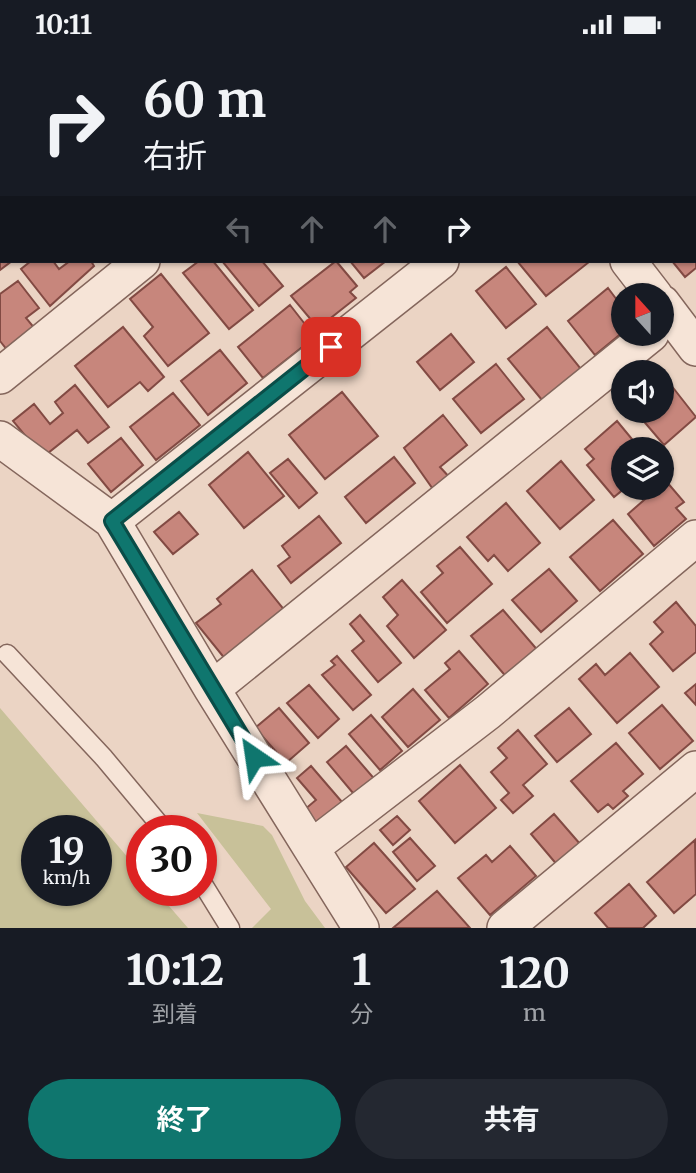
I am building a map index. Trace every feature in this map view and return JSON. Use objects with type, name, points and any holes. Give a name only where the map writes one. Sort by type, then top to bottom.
[{"type":"street","points":[[0,376],[140,263]]},
{"type":"street","points":[[112,521],[438,263]]},
{"type":"street","points":[[629,263],[644,283]]},
{"type":"street","points":[[674,322],[696,348]]},
{"type":"street","points":[[212,689],[625,347]]},
{"type":"street","points":[[0,439],[112,521],[212,689],[361,928]]},
{"type":"street","points":[[311,848],[488,712],[696,537]]},
{"type":"street","points":[[505,928],[696,769]]},
{"type":"lane","points":[[7,654],[104,758],[152,815]]},
{"type":"lane","points":[[216,906],[230,928]]},
{"type":"shaded area","points":[[0,708],[92,815],[21,815],[21,906],[112,906],[112,839],[126,855],[126,906],[169,906],[188,928],[0,928]]},
{"type":"shaded area","points":[[217,817],[263,826],[272,835],[305,901],[325,928],[252,928],[271,909],[217,839]]},
{"type":"building","points":[[0,263],[9,263],[0,270]]},
{"type":"building","points":[[28,263],[54,263],[59,269],[67,263],[92,263],[94,266],[50,306],[21,269]]},
{"type":"building","points":[[196,263],[215,263],[253,310],[229,329],[183,273]]},
{"type":"building","points":[[224,263],[264,263],[283,286],[259,306]]},
{"type":"building","points":[[333,263],[338,263],[357,286],[350,292],[356,298],[318,328],[291,296]]},
{"type":"building","points":[[352,263],[383,263],[364,278]]},
{"type":"building","points":[[519,263],[588,263],[546,296]]},
{"type":"building","points":[[674,263],[696,263],[696,268],[685,277]]},
{"type":"building","points":[[506,267],[536,304],[506,328],[476,291]]},
{"type":"building","points":[[161,274],[209,333],[168,366],[144,336],[153,327],[130,299]]},
{"type":"building","points":[[18,281],[39,308],[26,318],[36,330],[8,351],[0,341],[0,294]]},
{"type":"building","points":[[608,288],[611,292],[611,342],[595,355],[568,321]]},
{"type":"building","points":[[290,305],[315,337],[263,378],[238,347]]},
{"type":"building","points":[[123,327],[164,377],[148,391],[140,382],[108,407],[75,366]]},
{"type":"building","points":[[547,327],[581,369],[542,400],[508,359]]},
{"type":"building","points":[[451,334],[474,362],[440,390],[417,362]]},
{"type":"building","points":[[220,350],[247,383],[208,415],[181,381]]},
{"type":"building","points":[[496,364],[524,399],[481,433],[453,399]]},
{"type":"building","points":[[75,385],[109,427],[88,443],[77,430],[43,457],[13,421],[34,404],[50,424],[63,413],[55,402]]},
{"type":"building","points":[[674,389],[696,417],[673,437],[657,437],[645,423],[674,423]]},
{"type":"building","points":[[342,392],[378,436],[325,479],[289,435]]},
{"type":"building","points":[[173,393],[200,425],[156,460],[130,427]]},
{"type":"building","points":[[443,415],[467,445],[440,467],[451,479],[435,492],[404,448]]},
{"type":"building","points":[[615,423],[619,423],[630,437],[611,437],[611,493],[587,465],[594,459],[585,449]]},
{"type":"building","points":[[121,438],[143,465],[111,492],[88,464]]},
{"type":"building","points":[[248,452],[284,496],[244,528],[209,485]]},
{"type":"building","points":[[394,457],[415,483],[366,523],[345,497]]},
{"type":"building","points":[[288,459],[317,493],[299,508],[270,473]]},
{"type":"building","points":[[561,461],[594,500],[560,529],[527,491]]},
{"type":"building","points":[[674,490],[684,502],[676,508],[686,519],[654,546],[628,514],[644,500],[674,500]]},
{"type":"building","points":[[506,503],[540,543],[508,571],[494,555],[488,561],[467,537]]},
{"type":"building","points":[[179,512],[198,534],[173,554],[154,532]]},
{"type":"building","points":[[319,516],[341,543],[291,583],[278,566],[290,557],[282,546]]},
{"type":"building","points":[[613,520],[643,554],[600,591],[570,557]]},
{"type":"building","points":[[460,547],[492,584],[447,623],[421,592],[443,573],[437,566]]},
{"type":"building","points":[[549,569],[577,601],[541,632],[512,600]]},
{"type":"building","points":[[252,570],[286,612],[226,660],[196,623],[221,604],[217,599]]},
{"type":"building","points":[[402,580],[446,630],[414,658],[387,626],[398,615],[383,597]]},
{"type":"building","points":[[676,602],[696,626],[696,652],[673,671],[650,644],[663,632],[654,622]]},
{"type":"building","points":[[503,610],[540,653],[509,680],[471,636]]},
{"type":"building","points":[[360,615],[401,663],[378,682],[352,651],[364,641],[350,624]]},
{"type":"building","points":[[459,651],[488,684],[449,718],[425,690],[450,669],[445,663]]},
{"type":"building","points":[[630,653],[659,687],[617,723],[579,679],[596,664],[605,675]]},
{"type":"building","points":[[337,656],[371,695],[353,710],[322,675],[335,665],[331,661]]},
{"type":"building","points":[[696,684],[696,705],[685,693]]},
{"type":"building","points":[[309,685],[339,719],[318,738],[287,703]]},
{"type":"building","points":[[413,689],[440,720],[408,747],[382,717]]},
{"type":"building","points":[[662,705],[693,741],[660,769],[629,733]]},
{"type":"building","points":[[279,708],[309,743],[286,763],[255,728]]},
{"type":"building","points":[[569,708],[591,734],[557,762],[535,736]]},
{"type":"building","points":[[371,715],[402,751],[380,770],[349,734]]},
{"type":"building","points":[[518,730],[547,764],[523,785],[533,796],[513,813],[501,800],[509,793],[491,772],[507,758],[498,748]]},
{"type":"building","points":[[616,743],[643,774],[623,791],[628,796],[613,809],[608,804],[598,812],[571,781]]},
{"type":"building","points":[[346,746],[377,782],[358,799],[327,762]]},
{"type":"building","points":[[460,765],[496,808],[455,843],[419,801]]},
{"type":"building","points":[[311,766],[348,809],[323,831],[304,810],[316,800],[297,778]]},
{"type":"building","points":[[554,814],[587,852],[564,873],[531,834]]},
{"type":"building","points":[[397,816],[410,830],[393,845],[380,830]]},
{"type":"building","points":[[410,838],[435,866],[417,881],[393,852]]},
{"type":"building","points":[[695,840],[696,894],[674,913],[647,882]]},
{"type":"building","points":[[374,843],[415,889],[386,913],[346,867]]},
{"type":"building","points":[[510,846],[536,876],[490,915],[458,878],[486,855],[492,862]]},
{"type":"building","points":[[629,884],[656,916],[643,928],[608,928],[595,913]]},
{"type":"building","points":[[437,891],[470,928],[393,928]]},
{"type":"route","points":[[254,757],[112,521],[331,347]]}]
